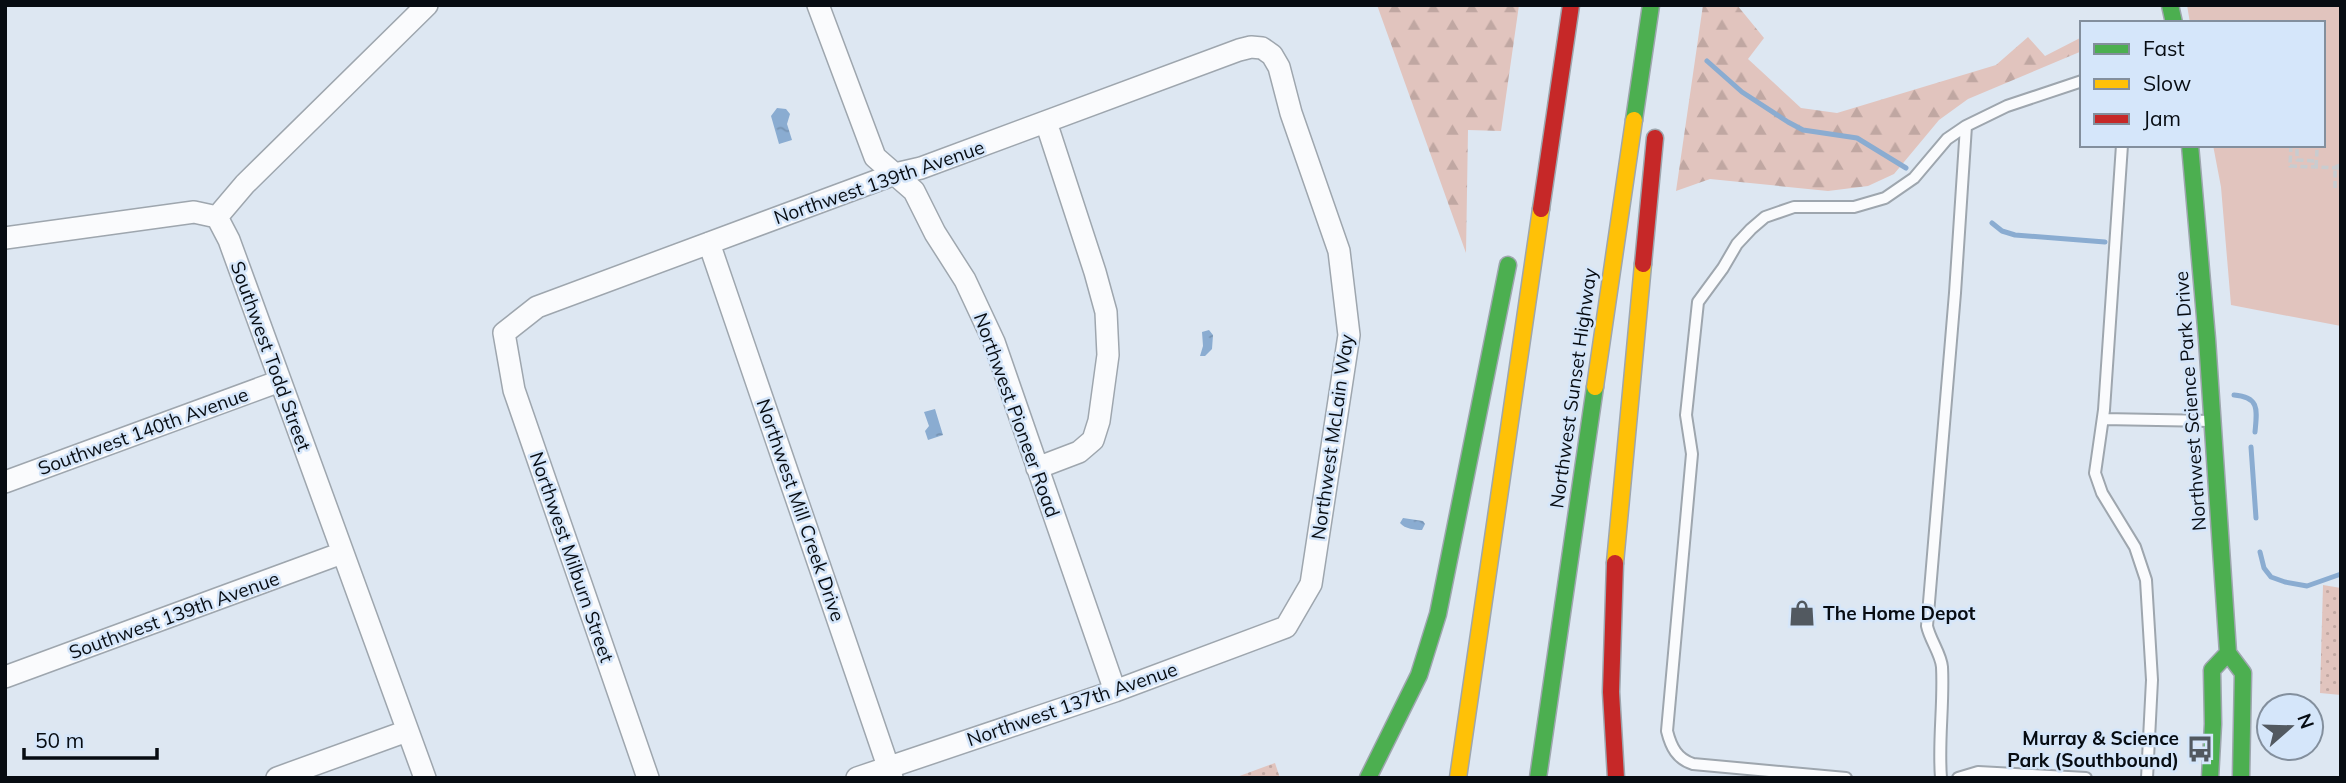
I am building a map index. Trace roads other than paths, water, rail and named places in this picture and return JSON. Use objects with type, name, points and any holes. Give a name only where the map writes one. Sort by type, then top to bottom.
[{"type":"main road","points":[[1458,778],[1571,5]]},
{"type":"main road","name":"Northwest Sunset Highway","points":[[1538,778],[1651,5]]},
{"type":"main road","points":[[1643,58],[1654,94]]},
{"type":"main road","points":[[1616,778],[1609,657],[1613,572],[1657,120]]},
{"type":"main road","name":"Northwest Science Park Drive","points":[[2190,147],[2213,421],[2228,653],[2243,673],[2241,778]]},
{"type":"main road","points":[[1522,231],[1541,211]]},
{"type":"main road","points":[[1368,778],[1419,675],[1438,614],[1510,254]]},
{"type":"main road","points":[[2210,778],[2212,670],[2228,653]]},
{"type":"street","points":[[5,237],[194,212],[217,217],[245,184],[427,5]]},
{"type":"street","name":"Northwest Pioneer Road","points":[[818,5],[875,157],[915,191],[935,233],[965,280],[994,342],[1115,691]]},
{"type":"street","name":"Northwest 139th Avenue","points":[[504,333],[537,307],[1239,50],[1262,48]]},
{"type":"street","name":"Northwest McLain Way","points":[[1262,48],[1272,55],[1279,66],[1291,113],[1339,251],[1349,335],[1311,584],[1286,626]]},
{"type":"street","points":[[1037,468],[1079,452],[1093,440],[1100,421],[1108,355],[1105,312],[1095,272],[1046,122]]},
{"type":"street","name":"Southwest Todd Street","points":[[217,217],[229,240],[425,778]]},
{"type":"street","name":"Northwest Mill Creek Drive","points":[[709,243],[890,772]]},
{"type":"street","name":"Northwest Milburn Street","points":[[504,333],[514,390],[648,778]]},
{"type":"street","name":"Southwest 140th Avenue","points":[[5,482],[280,381]]},
{"type":"street","name":"Southwest 139th Avenue","points":[[5,677],[342,553]]},
{"type":"street","name":"Northwest 137th Avenue","points":[[857,778],[890,772],[1286,626]]},
{"type":"street","points":[[277,778],[407,731]]},
{"type":"lane","points":[[1846,778],[1693,764],[1683,761],[1669,740],[1667,731],[1692,454],[1686,415],[1698,302],[1737,244],[1765,217],[1794,207],[1854,207],[1885,198],[1914,178],[1947,139],[1966,126],[2007,106],[2080,82]]},
{"type":"lane","points":[[1941,778],[1939,755],[1942,664],[1927,626],[1966,126]]},
{"type":"lane","points":[[2122,147],[2103,419],[2095,473],[2102,493],[2135,547],[2146,580],[2152,680],[2147,778]]},
{"type":"lane","points":[[2103,419],[2213,421]]},
{"type":"lane","points":[[1958,778],[1978,772],[1991,775],[2086,778]]},
{"type":"water","points":[[777,108],[786,109],[790,114],[787,124],[792,140],[779,144],[771,116]]},
{"type":"water","points":[[1209,330],[1213,335],[1212,349],[1205,356],[1200,356],[1203,346],[1202,332]]},
{"type":"water","points":[[935,409],[943,435],[928,440],[925,431],[929,426],[924,412]]},
{"type":"water","points":[[1403,518],[1423,521],[1425,524],[1422,530],[1410,529],[1400,523]]},
{"type":"waterway","points":[[1707,61],[1742,92],[1788,122],[1803,130],[1857,138],[1906,168]]},
{"type":"waterway","points":[[1992,223],[2002,231],[2015,235],[2105,242]]},
{"type":"waterway","points":[[2234,395],[2253,402],[2256,411],[2255,432]]},
{"type":"waterway","points":[[2251,447],[2256,518]]},
{"type":"waterway","points":[[2260,552],[2264,568],[2271,577],[2285,582],[2307,586],[2341,574]]},
{"type":"place","name":"The Home Depot","points":[[1802,613]]},
{"type":"place","name":"Murray & Science Park (Southbound)","points":[[2200,749]]}]
